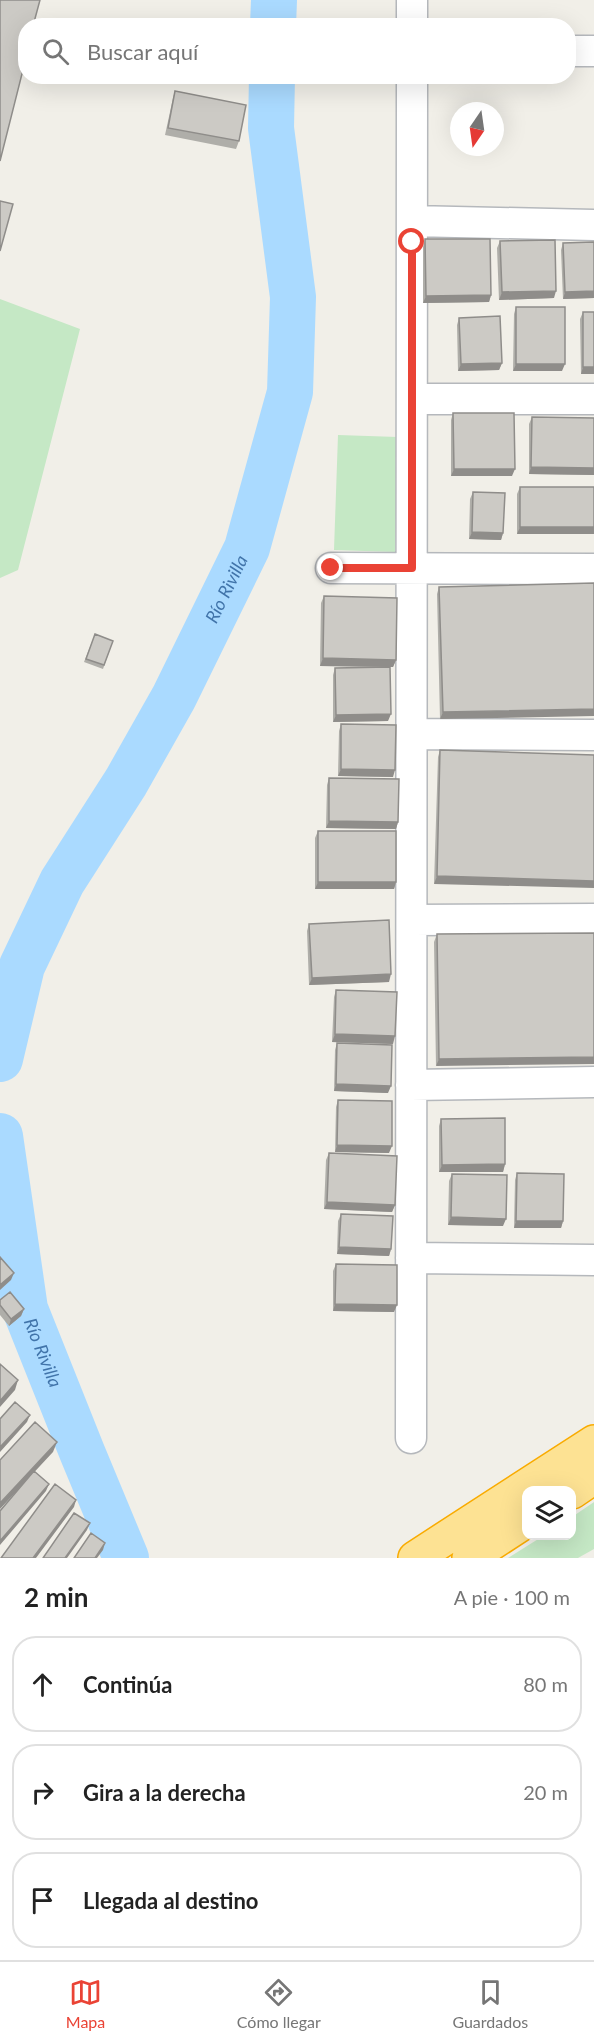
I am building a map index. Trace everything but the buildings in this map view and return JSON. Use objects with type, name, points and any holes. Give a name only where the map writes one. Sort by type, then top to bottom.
[{"type":"highway","points":[[415,1558],[594,1442]]},
{"type":"highway","points":[[576,1489],[594,1477]]},
{"type":"highway","points":[[469,1558],[522,1524]]},
{"type":"street","points":[[412,0],[412,18]]},
{"type":"street","points":[[576,51],[594,51]]},
{"type":"street","points":[[411,1438],[412,84]]},
{"type":"street","points":[[412,221],[594,225]]},
{"type":"street","points":[[412,399],[594,399]]},
{"type":"street","points":[[331,568],[594,569]]},
{"type":"street","points":[[412,734],[594,735]]},
{"type":"street","points":[[412,920],[594,919]]},
{"type":"street","points":[[411,1084],[594,1082]]},
{"type":"street","points":[[411,1258],[594,1260]]},
{"type":"green space","points":[[0,299],[80,329],[18,570],[0,578]]},
{"type":"green space","points":[[338,435],[398,437],[395,552],[334,550]]},
{"type":"green space","points":[[594,1502],[594,1549],[578,1558],[508,1558],[537,1540],[576,1540],[576,1514]]},
{"type":"waterway","name":"Río Rivilla","points":[[273,18],[274,0]]},
{"type":"waterway","name":"Río Rivilla","points":[[0,1059],[22,966],[62,882],[126,782],[174,697],[247,548],[290,392],[293,297],[271,128],[272,84]]},
{"type":"waterway","name":"Río Rivilla","points":[[0,1136],[25,1309],[126,1558]]},
{"type":"route","points":[[331,568],[412,568],[412,242]]}]
